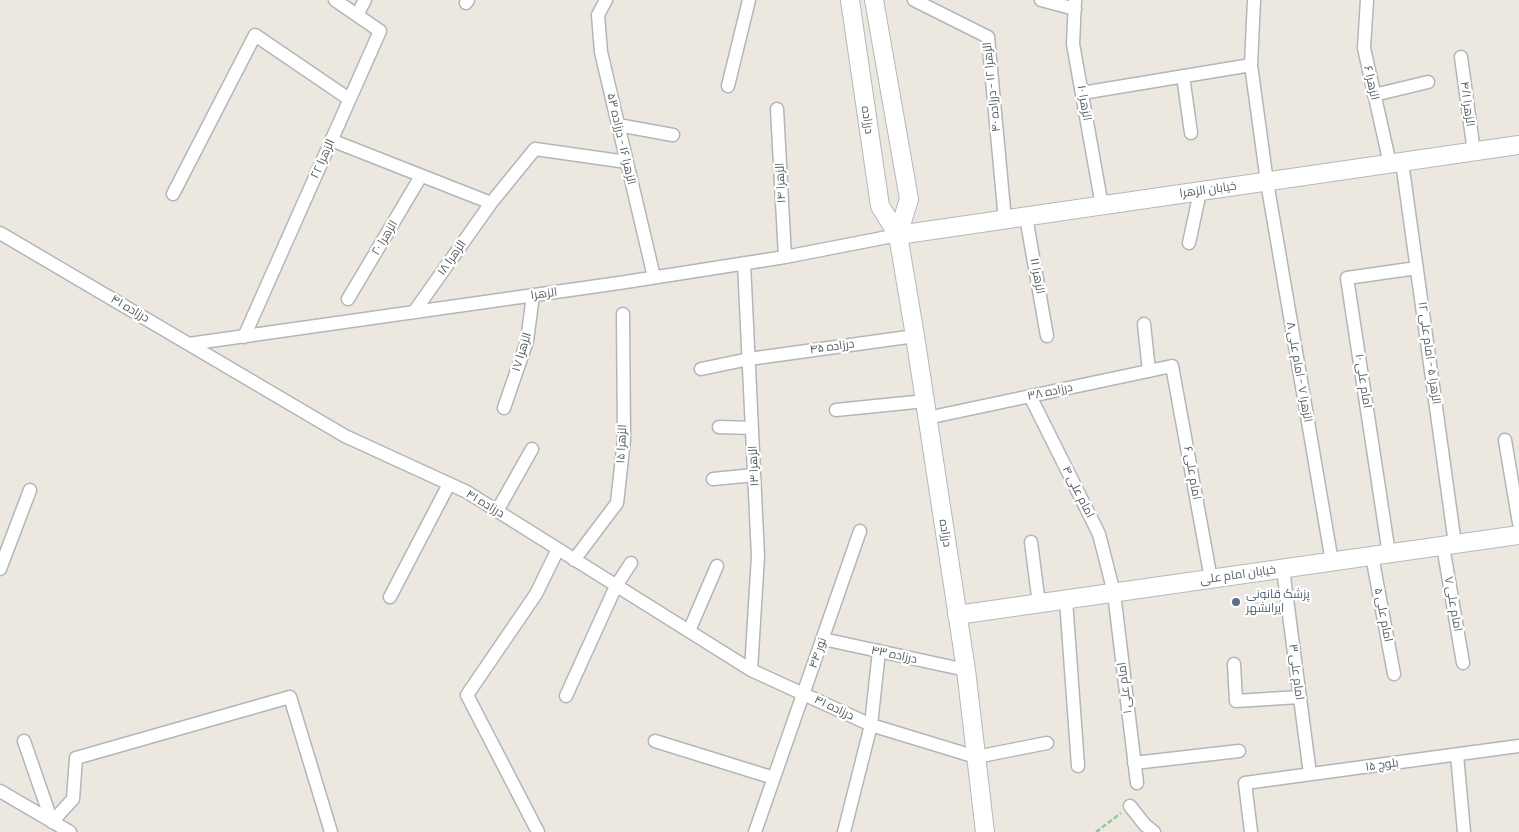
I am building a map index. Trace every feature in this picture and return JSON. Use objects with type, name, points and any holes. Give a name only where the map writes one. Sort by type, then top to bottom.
[{"type":"street","name":"الزهرا ۲۲","points":[[244,337],[380,31],[335,0]]},
{"type":"street","points":[[357,15],[365,0]]},
{"type":"street","name":"الزهرا ۱۶ - درزاده ۵۳","points":[[606,0],[598,16],[601,52],[654,278]]},
{"type":"street","points":[[728,86],[749,0]]},
{"type":"street","name":"درزاده","points":[[850,0],[880,206],[898,235],[915,336],[966,670],[985,832]]},
{"type":"street","name":"درزاده","points":[[874,0],[909,199],[898,235]]},
{"type":"street","name":"الزهرا ۱۲ - درزاده ۴۰","points":[[914,0],[988,37],[1005,220]]},
{"type":"street","points":[[1041,0],[1075,5]]},
{"type":"street","name":"الزهرا ۷ - امام علی ۸","points":[[1254,0],[1251,65],[1267,182],[1332,562]]},
{"type":"street","name":"الزهرا ۶","points":[[1367,0],[1364,48],[1374,95],[1396,163]]},
{"type":"street","name":"الزهرا ۱۰","points":[[1075,5],[1073,44],[1102,206]]},
{"type":"street","points":[[173,194],[255,35],[350,99]]},
{"type":"street","name":"الزهرا ۴/۱","points":[[1461,57],[1474,152]]},
{"type":"street","points":[[1082,92],[1251,65]]},
{"type":"street","points":[[1182,76],[1191,133]]},
{"type":"street","points":[[1374,95],[1428,82]]},
{"type":"street","name":"الزهرا ۱۴","points":[[777,109],[785,257]]},
{"type":"street","points":[[618,125],[673,135]]},
{"type":"street","points":[[331,140],[491,203]]},
{"type":"street","name":"خیابان الزهرا","points":[[898,235],[1519,145]]},
{"type":"street","name":"الزهرا ۱۸","points":[[414,312],[491,203],[535,149],[627,162]]},
{"type":"street","name":"الزهرا ۵ - امام علی ۱۲","points":[[1396,163],[1417,268],[1449,545]]},
{"type":"street","name":"الزهرا ۲۰","points":[[348,299],[422,176]]},
{"type":"street","points":[[1189,243],[1200,192]]},
{"type":"street","name":"الزهرا ۱۱","points":[[1026,217],[1048,336]]},
{"type":"street","name":"درزاده ۴۱","points":[[0,233],[345,436],[467,492],[751,670],[871,725],[976,757]]},
{"type":"street","name":"الزهرا","points":[[189,344],[654,278],[785,257],[898,235]]},
{"type":"street","name":"الزهرا ۱۳","points":[[744,263],[758,556],[751,670]]},
{"type":"street","name":"امام علی ۱۰","points":[[1380,555],[1347,278],[1417,268]]},
{"type":"street","name":"الزهرا ۱۷","points":[[504,408],[527,341],[533,295]]},
{"type":"street","name":"الزهرا ۱۵","points":[[574,560],[617,503],[624,440],[623,314]]},
{"type":"street","points":[[1144,324],[1149,371]]},
{"type":"street","name":"درزاده ۴۵","points":[[701,369],[749,359],[915,336]]},
{"type":"street","name":"درزاده ۳۸","points":[[836,410],[926,409],[1030,396],[1172,366]]},
{"type":"street","name":"امام علی ۶","points":[[1172,366],[1211,579]]},
{"type":"street","name":"امام علی ۴","points":[[1030,396],[1099,534],[1114,593]]},
{"type":"street","points":[[719,427],[752,428]]},
{"type":"street","points":[[1505,440],[1519,523]]},
{"type":"street","points":[[497,511],[532,449]]},
{"type":"street","points":[[713,479],[754,475]]},
{"type":"street","points":[[390,597],[449,484]]},
{"type":"street","points":[[0,569],[30,490]]},
{"type":"street","name":"نور ۴۴","points":[[754,832],[860,531]]},
{"type":"street","name":"خیابان امام علی","points":[[957,615],[1519,535]]},
{"type":"street","points":[[1031,542],[1039,604]]},
{"type":"street","name":"امام علی ۷","points":[[1449,545],[1463,663]]},
{"type":"street","points":[[538,832],[467,695],[536,594],[558,549]]},
{"type":"street","name":"امام علی ۵","points":[[1380,555],[1394,674]]},
{"type":"street","points":[[566,696],[616,586],[631,563]]},
{"type":"street","points":[[689,631],[717,566]]},
{"type":"street","name":"امام علی ۳","points":[[1283,569],[1310,774]]},
{"type":"street","name":"امام علی ۱","points":[[1114,593],[1137,783]]},
{"type":"street","points":[[1066,600],[1078,766]]},
{"type":"street","name":"درزاده ۴۳","points":[[823,639],[966,670]]},
{"type":"street","points":[[844,832],[871,725],[879,651]]},
{"type":"street","points":[[1234,664],[1236,701],[1300,697]]},
{"type":"street","points":[[52,822],[73,800],[76,758],[290,697],[331,832]]},
{"type":"street","points":[[24,741],[52,822]]},
{"type":"street","points":[[655,741],[774,778]]},
{"type":"street","points":[[976,757],[1047,743]]},
{"type":"street","name":"بلوچ ۱۵","points":[[1251,832],[1245,783],[1519,746]]},
{"type":"street","points":[[1134,763],[1239,751]]},
{"type":"street","points":[[1457,754],[1464,832]]},
{"type":"street","points":[[0,791],[70,832]]},
{"type":"street","points":[[1130,806],[1145,825],[1154,832]]},
{"type":"path","points":[[1096,832],[1130,806]]},
{"type":"place","name":"پزشک قانونی ایرانشهر","points":[[1236,602]]}]
